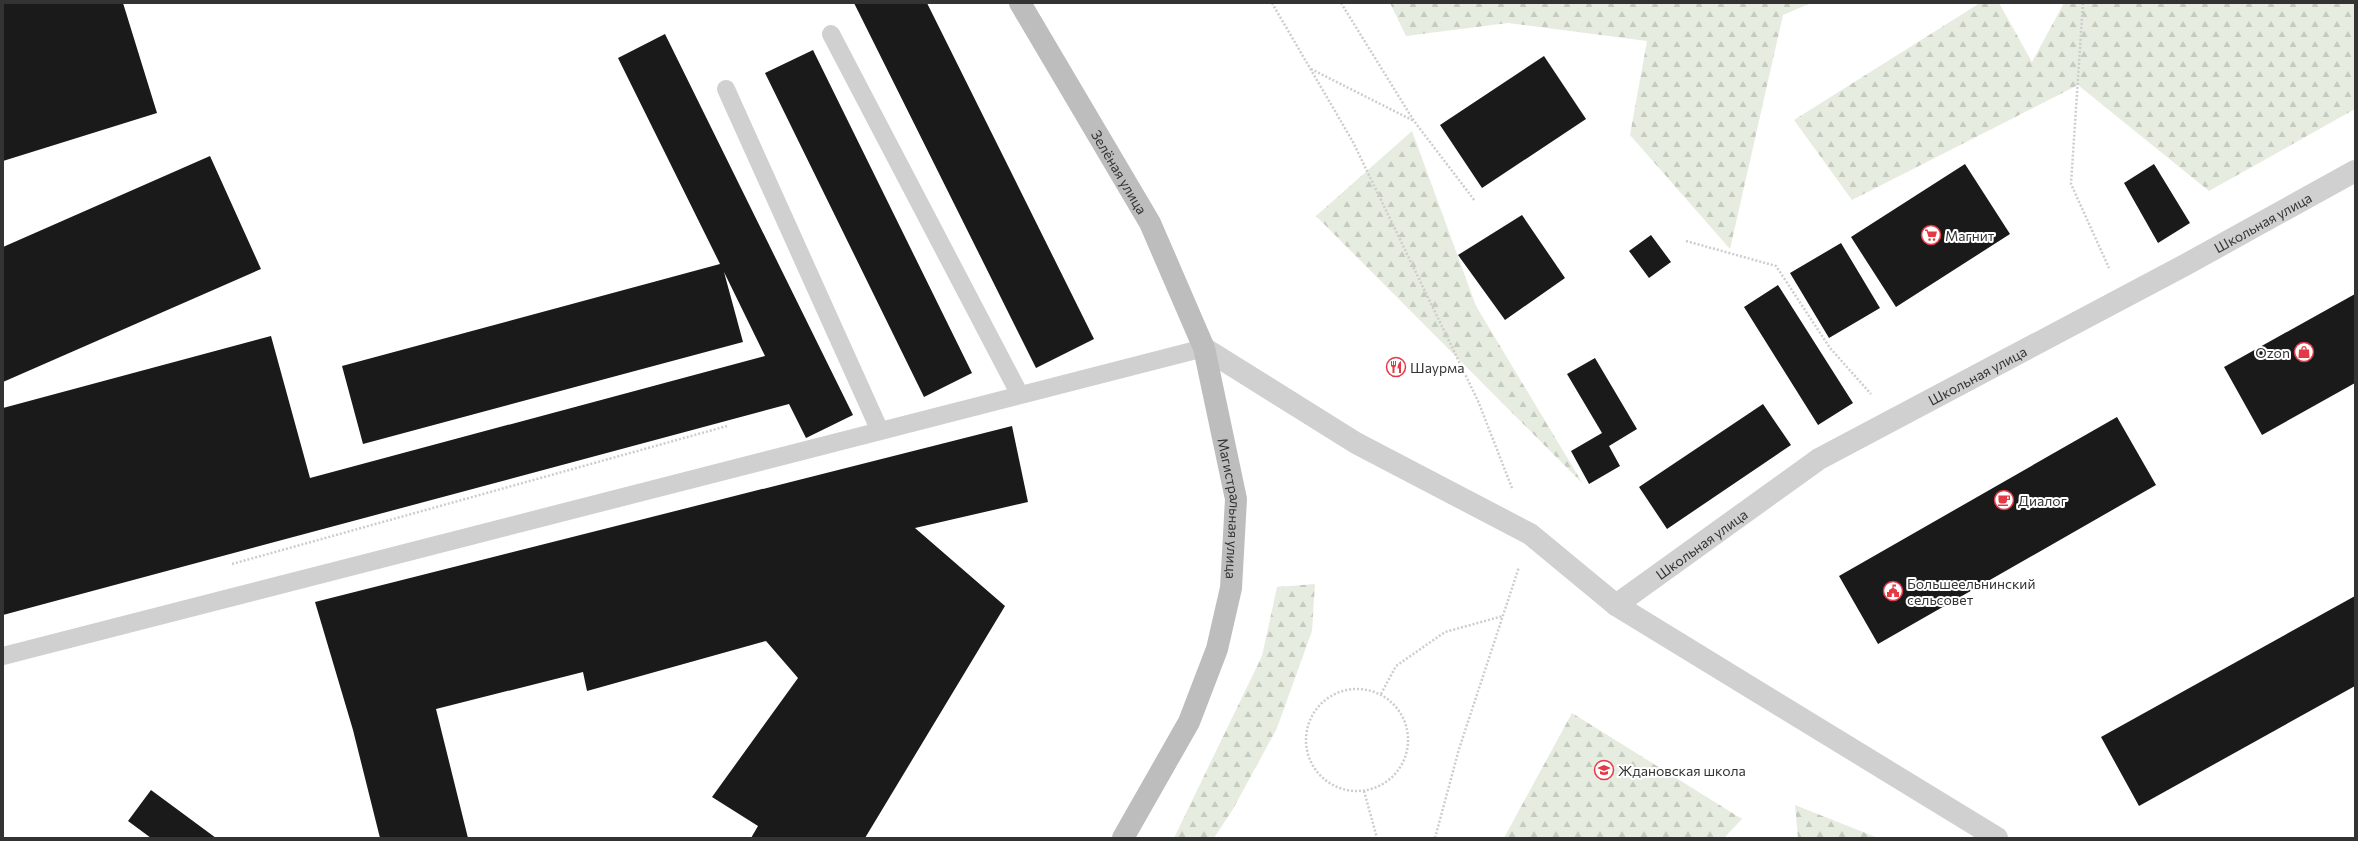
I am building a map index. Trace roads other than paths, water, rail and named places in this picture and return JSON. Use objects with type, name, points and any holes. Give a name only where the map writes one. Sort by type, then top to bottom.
[{"type":"street","name":"Зелёная улица","points":[[1020,3],[1150,223],[1204,348]]},
{"type":"street","name":"Школьная улица","points":[[1616,605],[1819,459],[2122,298],[2355,171]]},
{"type":"street","points":[[1204,348],[1356,443],[1530,534],[1616,605],[1997,838]]},
{"type":"street","name":"Магистральная улица","points":[[1123,838],[1189,722],[1217,649],[1231,588],[1236,499],[1204,348]]},
{"type":"lane","points":[[831,34],[1020,395]]},
{"type":"lane","points":[[726,89],[880,431]]},
{"type":"lane","points":[[3,656],[1204,348]]},
{"type":"place","name":"Магнит","points":[[1931,235]]},
{"type":"place","name":"Ozon","points":[[2304,352]]},
{"type":"place","name":"Шаурма","points":[[1396,367]]},
{"type":"place","name":"Диалог","points":[[2004,500]]},
{"type":"place","name":"Большеельнинский сельсовет","points":[[1893,591]]},
{"type":"place","name":"Ждановская школа","points":[[1604,770]]}]
